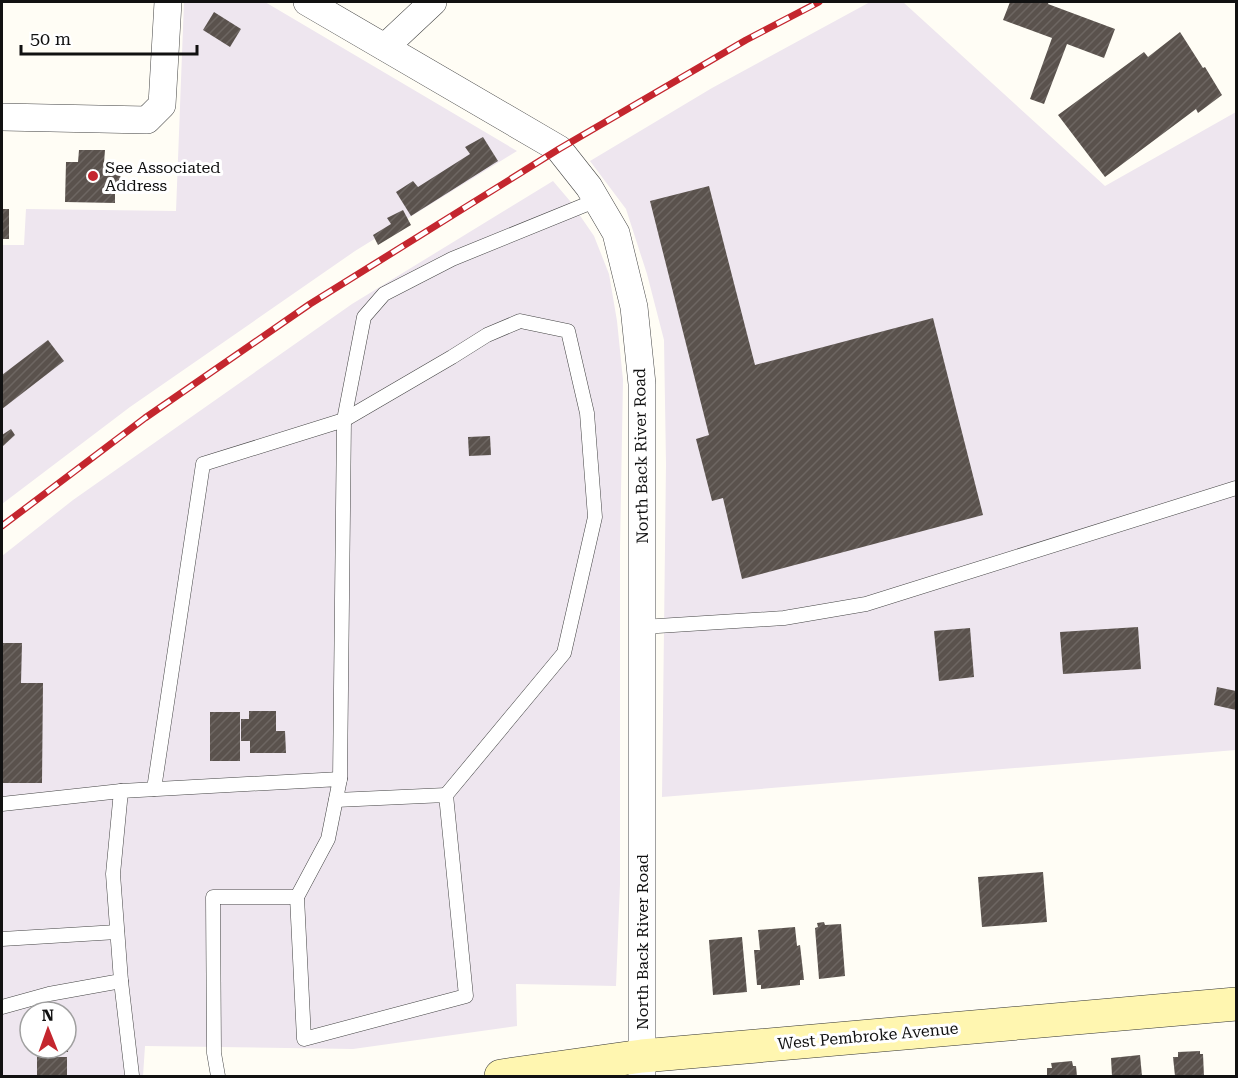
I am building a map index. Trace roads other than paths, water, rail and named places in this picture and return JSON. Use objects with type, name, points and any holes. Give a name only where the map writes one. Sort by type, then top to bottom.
[{"type":"main road","name":"West Pembroke Avenue","points":[[501,1077],[642,1066],[1236,1004]]},
{"type":"street","points":[[2,117],[147,120],[162,105],[168,2]]},
{"type":"street","name":"North Back River Road","points":[[307,2],[559,149],[589,187],[616,233],[634,307],[642,384],[642,1066]]},
{"type":"street","points":[[385,47],[433,2]]},
{"type":"lane","points":[[154,789],[203,464],[344,420],[487,335],[520,321],[567,331],[587,413],[595,517],[564,653],[446,795],[466,996],[304,1039],[297,897],[328,839],[340,779],[344,420],[364,317],[384,294],[452,259],[597,200]]},
{"type":"lane","points":[[642,627],[784,618],[866,604],[1236,488]]},
{"type":"lane","points":[[2,804],[121,791],[340,779]]},
{"type":"lane","points":[[121,791],[113,874],[121,981],[132,1075]]},
{"type":"lane","points":[[336,800],[446,795]]},
{"type":"lane","points":[[218,1077],[214,1053],[213,897],[297,897]]},
{"type":"lane","points":[[2,939],[117,932]]},
{"type":"lane","points":[[2,1007],[49,994],[121,981]]},
{"type":"railway","points":[[2,526],[145,418],[310,304],[559,149],[746,40],[819,2]]},
{"type":"place","name":"See Associated Address","points":[[93,176]]}]
